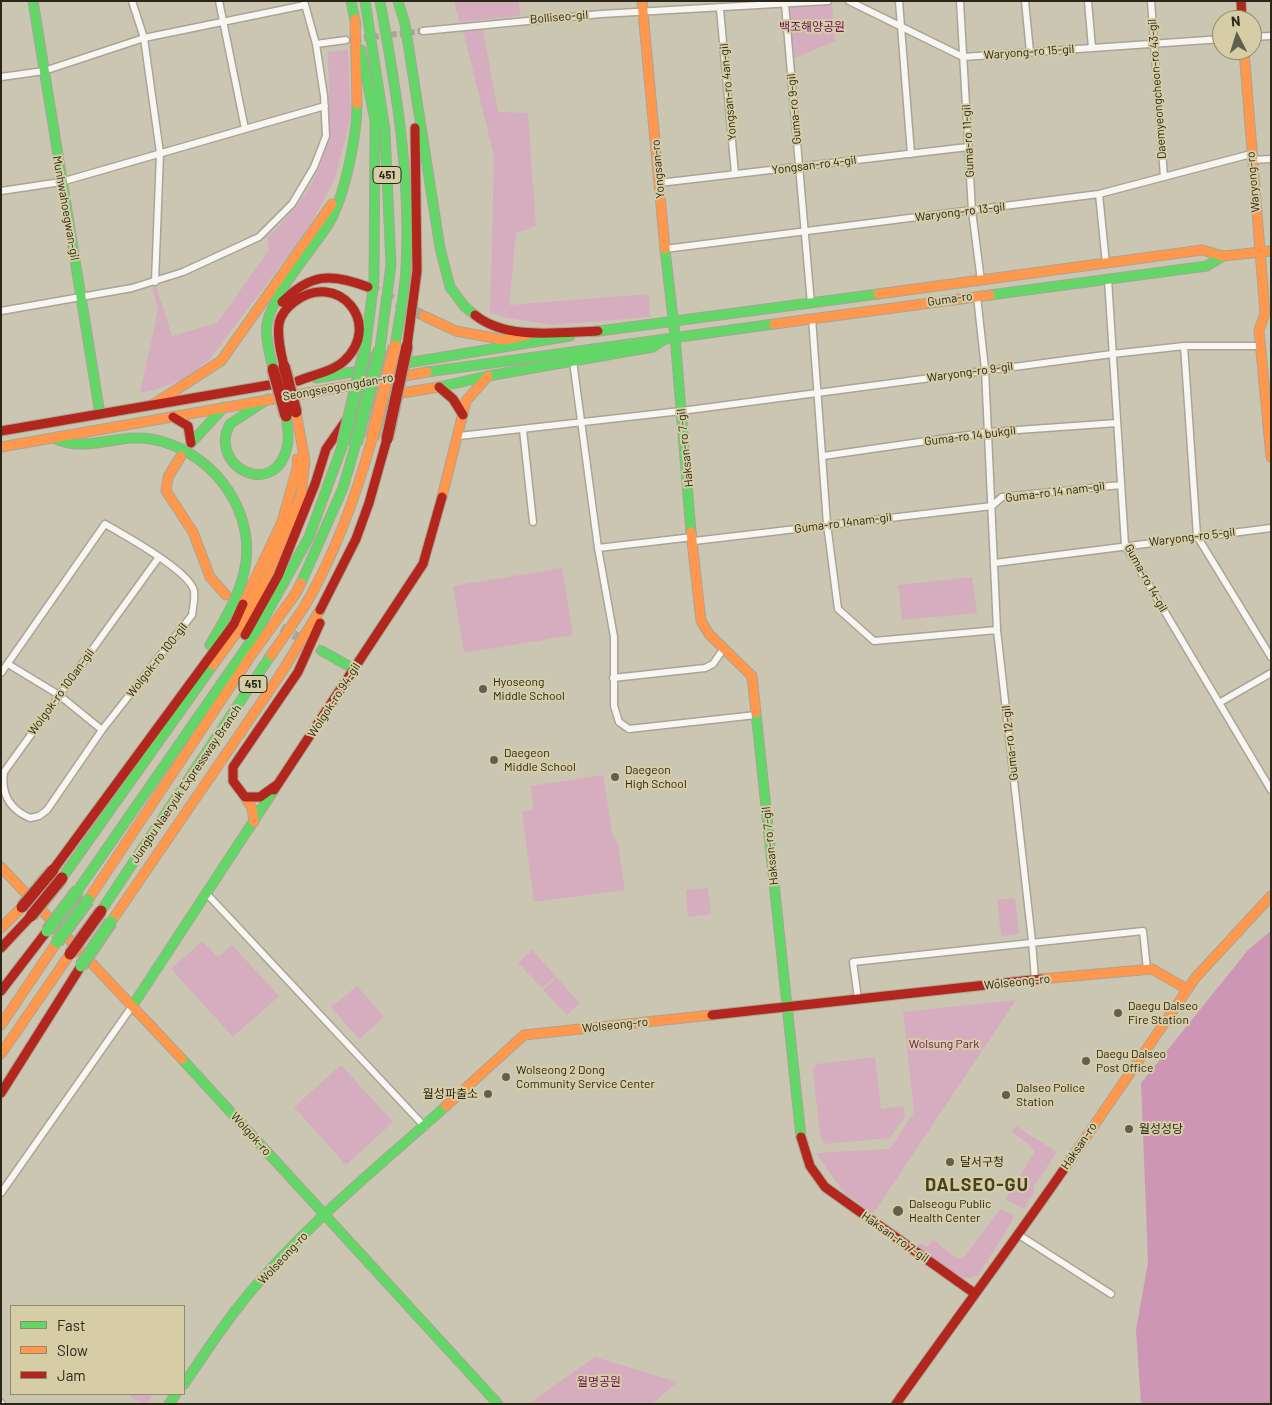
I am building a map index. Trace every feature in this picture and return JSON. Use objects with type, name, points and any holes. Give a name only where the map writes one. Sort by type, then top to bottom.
[{"type":"main road","name":"Munhwahoegwan-gil","points":[[33,1],[100,414]]},
{"type":"main road","points":[[1,991],[78,890],[253,638],[309,537],[343,444],[366,352],[374,280],[375,121],[351,1]]},
{"type":"main road","name":"Jungbu Naeryuk Expressway Branch","points":[[1,1025],[88,900],[252,654],[296,593],[343,488],[380,349],[391,265],[385,130],[365,1]]},
{"type":"main road","name":"Jungbu Naeryuk Expressway Branch","points":[[1,1054],[101,911],[306,603],[341,531],[356,494],[401,346],[406,268],[406,187],[402,130],[380,1]]},
{"type":"main road","points":[[398,1],[411,64],[440,248],[450,288],[464,306],[484,322],[509,329],[539,333]]},
{"type":"main road","name":"Yongsan-ro","points":[[642,7],[665,250],[674,321],[672,337]]},
{"type":"main road","points":[[278,368],[268,348],[267,325],[272,307],[330,221],[340,192],[353,141],[357,107],[355,19]]},
{"type":"main road","name":"Waryong-ro","points":[[1245,60],[1251,157],[1265,251],[1268,318],[1259,330],[1271,457]]},
{"type":"main road","points":[[254,822],[252,808],[233,781],[233,767],[298,672],[356,539],[369,503],[387,438],[401,346],[417,271],[418,171],[411,64]]},
{"type":"main road","points":[[154,404],[221,361],[340,192]]},
{"type":"main road","name":"Guma-ro","points":[[674,321],[812,304],[1202,250],[1223,256],[1265,251]]},
{"type":"main road","name":"Guma-ro","points":[[672,337],[1207,266],[1223,256]]},
{"type":"main road","points":[[1,928],[22,907],[53,870],[184,688],[234,624],[282,522],[298,465],[296,436],[271,347],[272,326],[276,308],[291,292],[310,280],[329,275],[348,279],[368,287]]},
{"type":"main road","points":[[278,368],[279,322],[293,302],[307,293],[320,291],[337,294],[354,305],[360,324],[358,344],[343,362],[298,381]]},
{"type":"main road","points":[[424,316],[456,331],[504,340],[539,333],[598,331]]},
{"type":"main road","name":"Seongseogongdan-ro","points":[[1,431],[598,331],[674,321]]},
{"type":"main road","points":[[182,708],[246,634],[278,576],[315,484],[326,449],[348,415],[357,408],[389,395],[653,347],[672,337]]},
{"type":"main road","name":"Seongseogongdan-ro","points":[[1,447],[224,406],[416,374],[672,337]]},
{"type":"main road","name":"Haksan-ro 7-gil","points":[[672,337],[701,621],[709,634],[752,676],[802,1144],[810,1166],[825,1187],[974,1293]]},
{"type":"main road","name":"Wolgok-ro 94-gil","points":[[133,1005],[423,564],[459,436],[466,401],[473,390],[488,376]]},
{"type":"main road","points":[[439,387],[453,399],[463,415]]},
{"type":"main road","points":[[268,399],[256,409],[233,420],[228,428],[226,445],[228,455],[237,469],[253,475],[264,476],[281,466],[287,458],[291,415]]},
{"type":"main road","points":[[170,416],[183,419],[192,428],[191,443],[224,406]]},
{"type":"main road","points":[[1,948],[31,916],[62,878],[240,628],[269,572],[299,502],[305,460],[302,436],[291,415]]},
{"type":"main road","points":[[54,438],[66,444],[115,439],[150,439],[177,446],[199,459],[214,472],[235,502],[243,522],[246,542],[246,560],[240,588],[231,610],[184,688]]},
{"type":"main road","points":[[181,456],[168,478],[166,491],[194,533],[201,561],[208,576],[226,595]]},
{"type":"main road","points":[[1,1093],[80,966],[280,675],[317,616],[356,539]]},
{"type":"main road","points":[[322,651],[354,669]]},
{"type":"main road","points":[[245,798],[260,798],[278,784]]},
{"type":"main road","name":"Wolgok-ro","points":[[1,866],[133,1005],[498,1404]]},
{"type":"main road","name":"Haksan-ro","points":[[896,1404],[974,1293],[1019,1236],[1187,989],[1271,896]]},
{"type":"main road","name":"Wolseong-ro","points":[[185,1383],[239,1306],[325,1215],[425,1127],[524,1035],[1152,969],[1187,989]]},
{"type":"street","points":[[132,1],[144,38],[160,153],[155,282]]},
{"type":"street","points":[[219,1],[245,129]]},
{"type":"street","points":[[642,7],[720,9],[828,1]]},
{"type":"street","points":[[849,1],[963,57]]},
{"type":"street","points":[[900,1],[911,154]]},
{"type":"street","name":"Guma-ro 11-gil","points":[[960,1],[972,211],[980,281]]},
{"type":"street","points":[[1026,1],[1030,52]]},
{"type":"street","points":[[1088,1],[1092,48]]},
{"type":"street","name":"Daemyeongcheon-ro 43-gil","points":[[1151,1],[1164,177]]},
{"type":"street","points":[[1,77],[44,71],[144,38],[305,3],[316,44],[326,136],[314,167],[292,204],[259,237],[183,272],[155,282],[1,311]]},
{"type":"street","name":"Guma-ro 9-gil","points":[[785,4],[804,232],[812,304]]},
{"type":"street","name":"Bolliseo-gil","points":[[423,31],[642,7]]},
{"type":"street","name":"Yongsan-ro 4an-gil","points":[[720,9],[735,174]]},
{"type":"street","points":[[316,44],[346,40]]},
{"type":"street","name":"Waryong-ro 15-gil","points":[[963,57],[1212,40]]},
{"type":"street","points":[[1,191],[61,182],[324,106]]},
{"type":"street","name":"Yongsan-ro 4-gil","points":[[659,183],[968,147]]},
{"type":"street","name":"Waryong-ro 13-gil","points":[[665,250],[1099,194],[1251,157],[1271,159]]},
{"type":"street","points":[[1099,194],[1106,264]]},
{"type":"street","name":"Guma-ro 14-gil","points":[[1108,279],[1125,545],[1271,790]]},
{"type":"street","name":"Guma-ro 12-gil","points":[[977,296],[989,432],[997,630],[1035,980]]},
{"type":"street","points":[[812,318],[827,524],[838,609],[874,641],[997,630]]},
{"type":"street","points":[[1184,346],[1197,536],[1271,657]]},
{"type":"street","name":"Waryong-ro 9-gil","points":[[459,436],[681,411],[1112,354],[1184,346],[1261,346]]},
{"type":"street","points":[[574,361],[598,548],[614,637],[614,706],[619,722],[628,729],[756,715]]},
{"type":"street","name":"Guma-ro 14 bukgil","points":[[823,456],[989,432],[1117,423]]},
{"type":"street","points":[[523,430],[533,522]]},
{"type":"street","name":"Guma-ro 14 nam-gil","points":[[992,506],[1002,497],[1121,484]]},
{"type":"street","name":"Guma-ro 14nam-gil","points":[[598,548],[992,506]]},
{"type":"street","name":"Wolgok-ro 100-gil","points":[[1,673],[104,524],[159,556],[189,581],[194,590],[192,615],[102,730],[59,794],[40,816]]},
{"type":"street","name":"Waryong-ro 5-gil","points":[[995,563],[1125,545],[1271,528]]},
{"type":"street","name":"Wolgok-ro 100an-gil","points":[[40,816],[30,818],[12,806],[5,796],[2,783],[4,772],[159,556]]},
{"type":"street","points":[[613,678],[705,668],[713,664],[724,648]]},
{"type":"street","points":[[8,664],[59,695],[102,730]]},
{"type":"street","points":[[1219,703],[1271,673]]},
{"type":"street","points":[[206,893],[425,1127]]},
{"type":"street","points":[[858,1000],[853,962],[1032,941],[1143,931],[1147,970]]},
{"type":"street","points":[[1,1193],[133,1005]]},
{"type":"street","points":[[1019,1236],[1111,1294]]},
{"type":"green space","points":[[454,1],[519,1],[520,16],[459,22]]},
{"type":"green space","name":"백조해양공원","points":[[832,3],[835,41],[792,59],[787,6]]},
{"type":"green space","points":[[483,29],[498,112],[528,113],[536,226],[516,233],[509,305],[649,294],[650,317],[552,325],[490,313],[494,156],[463,31]]},
{"type":"green space","points":[[348,49],[351,113],[347,133],[334,181],[307,231],[209,360],[186,378],[155,390],[140,393],[158,310],[152,287],[156,286],[172,336],[217,323],[269,250],[267,238],[298,204],[315,178],[321,164],[328,133],[328,52]]},
{"type":"green space","points":[[562,568],[573,635],[464,653],[453,586]]},
{"type":"green space","points":[[972,577],[977,613],[902,620],[898,585]]},
{"type":"green space","points":[[603,775],[613,837],[618,843],[625,890],[534,902],[522,812],[533,810],[531,786]]},
{"type":"green space","points":[[708,888],[711,914],[688,917],[686,890]]},
{"type":"green space","points":[[1015,898],[1019,934],[1001,936],[997,900]]},
{"type":"green space","points":[[202,941],[218,957],[232,945],[279,996],[233,1037],[171,969]]},
{"type":"green space","points":[[532,950],[556,976],[542,988],[518,963]]},
{"type":"green space","points":[[556,977],[580,1003],[567,1015],[543,990]]},
{"type":"green space","points":[[357,986],[384,1017],[359,1039],[331,1007]]},
{"type":"green space","name":"Wolsung Park","points":[[1016,1000],[873,1214],[844,1193],[816,1153],[890,1149],[914,1112],[903,1012]]},
{"type":"green space","points":[[875,1057],[881,1109],[904,1106],[905,1116],[890,1138],[824,1144],[820,1135],[813,1069],[817,1064]]},
{"type":"green space","points":[[341,1065],[393,1122],[346,1165],[294,1107]]},
{"type":"green space","points":[[1016,1126],[1057,1152],[1034,1186],[1034,1192],[1024,1209],[1005,1199],[1035,1152],[1028,1144],[1011,1132]]},
{"type":"green space","points":[[1000,1209],[1012,1214],[1013,1220],[979,1274],[971,1278],[963,1278],[946,1271],[915,1248],[920,1243],[927,1247],[933,1240],[958,1259],[964,1257]]},
{"type":"green space","name":"월명공원","points":[[595,1357],[677,1382],[652,1404],[528,1404]]},
{"type":"green space","points":[[153,1395],[147,1404],[142,1404],[130,1396]]},
{"type":"shaded area","points":[[1271,931],[1271,1404],[1141,1404],[1136,1330],[1148,1262],[1141,1083],[1248,950]]},
{"type":"tunnel","points":[[355,39],[423,31]]},
{"type":"tunnel","points":[[368,287],[424,316]]},
{"type":"tunnel","points":[[270,621],[322,651]]},
{"type":"traffic: fast","points":[[33,1],[100,414]]},
{"type":"traffic: fast","points":[[351,1],[356,25]]},
{"type":"traffic: fast","points":[[365,1],[385,130],[391,265],[380,349]]},
{"type":"traffic: fast","points":[[380,1],[397,100],[406,200],[405,277],[395,346]]},
{"type":"traffic: fast","points":[[398,1],[405,24],[440,248],[450,287],[464,306],[475,315]]},
{"type":"traffic: fast","points":[[361,50],[375,121],[374,280],[365,351]]},
{"type":"traffic: fast","points":[[273,369],[268,346],[267,324],[285,285],[322,234],[335,211],[349,165],[355,132],[357,104]]},
{"type":"traffic: fast","points":[[665,249],[675,336],[691,532]]},
{"type":"traffic: fast","points":[[990,295],[1207,266],[1223,256]]},
{"type":"traffic: fast","points":[[592,332],[878,294]]},
{"type":"traffic: fast","points":[[427,372],[774,324]]},
{"type":"traffic: fast","points":[[316,378],[570,336]]},
{"type":"traffic: fast","points":[[439,387],[488,376],[653,347],[665,339]]},
{"type":"traffic: fast","points":[[356,443],[380,349]]},
{"type":"traffic: fast","points":[[343,444],[365,351]]},
{"type":"traffic: fast","points":[[268,399],[230,424],[225,439],[228,453],[235,464],[245,472],[258,475],[270,472],[280,463],[288,443],[286,416]]},
{"type":"traffic: fast","points":[[191,443],[224,407]]},
{"type":"traffic: fast","points":[[54,438],[77,444],[139,438],[151,439],[172,445],[191,454],[208,467],[222,482],[234,500],[242,520],[246,540],[246,562],[237,595],[210,645]]},
{"type":"traffic: fast","points":[[301,583],[343,488],[356,443]]},
{"type":"traffic: fast","points":[[78,890],[253,638],[309,537],[343,444]]},
{"type":"traffic: fast","points":[[322,651],[354,669]]},
{"type":"traffic: fast","points":[[101,911],[271,655]]},
{"type":"traffic: fast","points":[[62,878],[213,665]]},
{"type":"traffic: fast","points":[[756,713],[801,1137]]},
{"type":"traffic: fast","points":[[133,1005],[274,790]]},
{"type":"traffic: fast","points":[[47,931],[78,890]]},
{"type":"traffic: fast","points":[[57,942],[88,900]]},
{"type":"traffic: fast","points":[[81,966],[111,922]]},
{"type":"traffic: fast","points":[[182,1059],[498,1404]]},
{"type":"traffic: fast","points":[[185,1383],[232,1315],[286,1252],[338,1202],[446,1106]]},
{"type":"traffic: fast","points":[[169,1404],[175,1395]]},
{"type":"traffic: slow","points":[[642,1],[665,249]]},
{"type":"traffic: slow","points":[[355,19],[357,104]]},
{"type":"traffic: slow","points":[[1245,60],[1265,313],[1259,330],[1271,457]]},
{"type":"traffic: slow","points":[[154,404],[221,361],[332,204]]},
{"type":"traffic: slow","points":[[878,294],[1202,250],[1223,256],[1271,251]]},
{"type":"traffic: slow","points":[[774,324],[990,295]]},
{"type":"traffic: slow","points":[[424,316],[456,331],[504,340],[528,335]]},
{"type":"traffic: slow","points":[[372,439],[395,346]]},
{"type":"traffic: slow","points":[[1,447],[427,372]]},
{"type":"traffic: slow","points":[[442,497],[466,401],[488,376]]},
{"type":"traffic: slow","points":[[352,412],[389,395],[439,387]]},
{"type":"traffic: slow","points":[[213,665],[240,628],[269,572],[301,495],[305,461],[296,412]]},
{"type":"traffic: slow","points":[[271,655],[306,604],[327,564],[352,503],[372,439]]},
{"type":"traffic: slow","points":[[181,456],[168,477],[166,491],[193,532],[210,577],[226,595]]},
{"type":"traffic: slow","points":[[243,604],[282,522],[298,465],[297,459]]},
{"type":"traffic: slow","points":[[691,532],[701,621],[709,634],[752,676],[756,713]]},
{"type":"traffic: slow","points":[[88,900],[301,583]]},
{"type":"traffic: slow","points":[[111,922],[280,675],[320,610]]},
{"type":"traffic: slow","points":[[245,797],[252,808],[254,822]]},
{"type":"traffic: slow","points":[[1,867],[182,1059]]},
{"type":"traffic: slow","points":[[1071,1159],[1196,977],[1271,896]]},
{"type":"traffic: slow","points":[[1,928],[22,907]]},
{"type":"traffic: slow","points":[[1,1025],[57,942]]},
{"type":"traffic: slow","points":[[1,1054],[70,954]]},
{"type":"traffic: slow","points":[[1041,979],[1152,969],[1187,989]]},
{"type":"traffic: slow","points":[[446,1106],[524,1035],[712,1015]]},
{"type":"traffic: jam","points":[[1241,1],[1241,10]]},
{"type":"traffic: jam","points":[[407,346],[417,271],[415,128]]},
{"type":"traffic: jam","points":[[282,302],[302,285],[322,278],[343,279],[368,287]]},
{"type":"traffic: jam","points":[[284,366],[279,340],[279,324],[282,315],[291,304],[310,294],[326,292],[340,296],[350,305],[357,317],[359,332],[355,346],[339,365],[328,371],[298,381]]},
{"type":"traffic: jam","points":[[475,315],[502,329],[518,332],[598,331]]},
{"type":"traffic: jam","points":[[387,439],[407,346]]},
{"type":"traffic: jam","points":[[284,366],[296,412]]},
{"type":"traffic: jam","points":[[273,369],[286,416]]},
{"type":"traffic: jam","points":[[1,431],[281,383]]},
{"type":"traffic: jam","points":[[439,387],[453,399],[463,415]]},
{"type":"traffic: jam","points":[[245,635],[278,576],[315,484],[326,449],[352,412]]},
{"type":"traffic: jam","points":[[173,417],[188,426],[191,443]]},
{"type":"traffic: jam","points":[[320,610],[356,539],[369,503],[387,439]]},
{"type":"traffic: jam","points":[[274,790],[423,564],[442,497]]},
{"type":"traffic: jam","points":[[53,870],[234,624],[243,604]]},
{"type":"traffic: jam","points":[[278,784],[260,797],[245,797],[233,781],[233,767],[298,672],[320,623]]},
{"type":"traffic: jam","points":[[22,907],[53,870]]},
{"type":"traffic: jam","points":[[31,916],[62,878]]},
{"type":"traffic: jam","points":[[70,954],[101,911]]},
{"type":"traffic: jam","points":[[1,948],[31,916]]},
{"type":"traffic: jam","points":[[1,991],[47,931]]},
{"type":"traffic: jam","points":[[1,1093],[81,966]]},
{"type":"traffic: jam","points":[[712,1015],[1041,979]]},
{"type":"traffic: jam","points":[[801,1137],[810,1166],[825,1187],[974,1293]]},
{"type":"traffic: jam","points":[[896,1404],[1071,1159]]},
{"type":"place","name":"Hyoseong Middle School","points":[[483,689]]},
{"type":"place","name":"Daegeon Middle School","points":[[494,760]]},
{"type":"place","name":"Daegeon High School","points":[[615,777]]},
{"type":"place","name":"Daegu Dalseo Fire Station","points":[[1118,1013]]},
{"type":"place","name":"Daegu Dalseo Post Office","points":[[1086,1061]]},
{"type":"place","name":"Wolseong 2 Dong Community Service Center","points":[[506,1077]]},
{"type":"place","name":"월성파출소","points":[[488,1094]]},
{"type":"place","name":"Dalseo Police Station","points":[[1006,1095]]},
{"type":"place","name":"월성성당","points":[[1129,1129]]},
{"type":"place","name":"달서구청","points":[[950,1162]]},
{"type":"place","name":"Dalseogu Public Health Center","points":[[898,1211]]},
{"type":"district","name":"DALSEO-GU","points":[[977,1185]]}]
